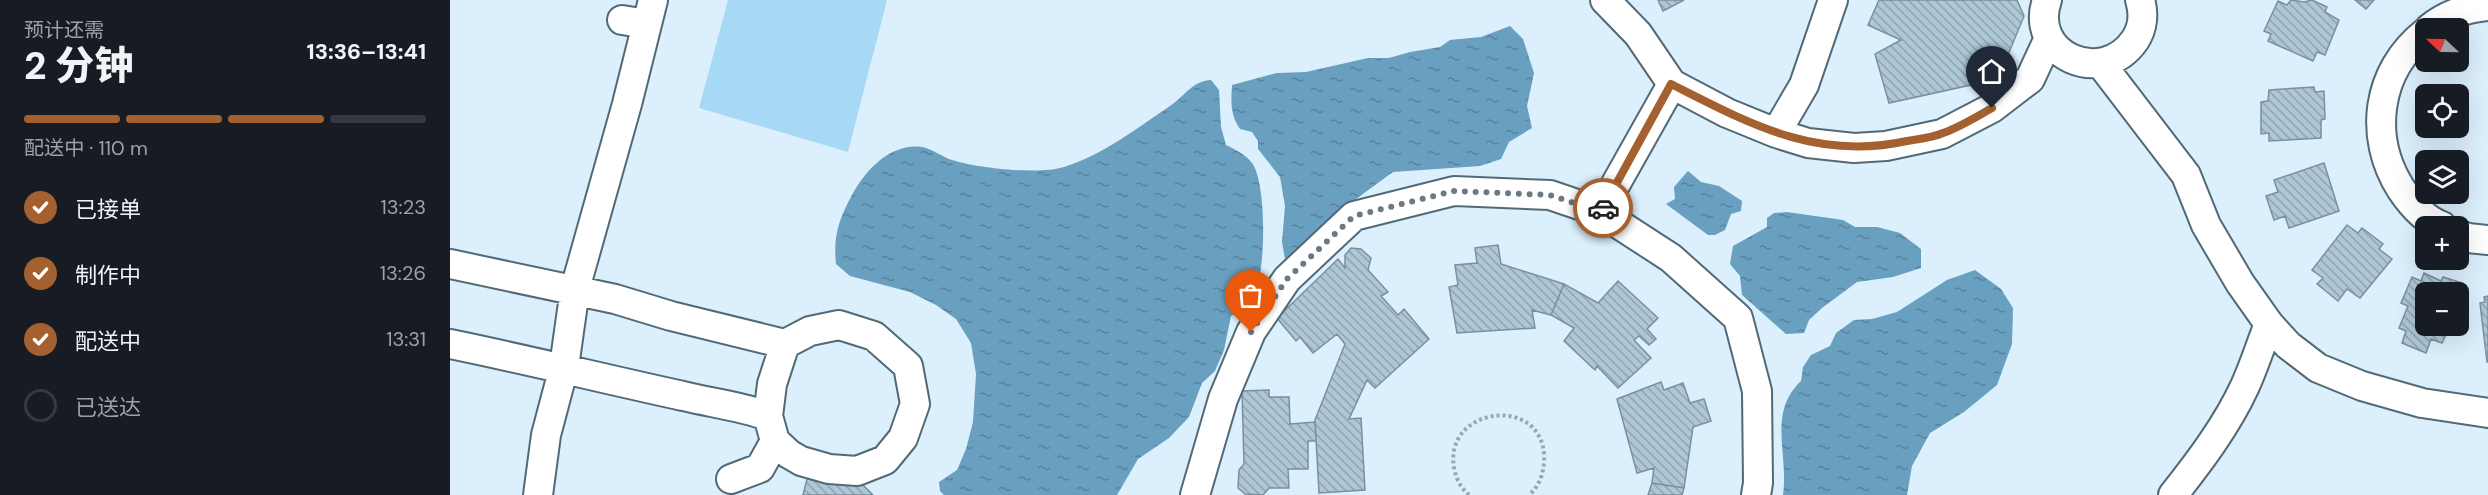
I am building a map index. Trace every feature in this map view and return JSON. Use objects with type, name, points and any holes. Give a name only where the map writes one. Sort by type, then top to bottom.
[{"type":"street","points":[[1605,0],[1638,34],[1671,84],[1727,113],[1776,132],[1808,143],[1854,148],[1886,146],[1942,134],[1992,108],[2030,79],[2049,38]]},
{"type":"street","points":[[1776,132],[1804,85],[1833,0]]},
{"type":"street","points":[[2047,0],[2044,8],[2049,38],[2059,51],[2071,60],[2086,64],[2101,64],[2129,49],[2138,35],[2143,20],[2140,0]]},
{"type":"street","points":[[2446,18],[2473,8],[2488,6]]},
{"type":"street","points":[[538,495],[546,435],[564,367],[575,290],[627,104],[640,15]]},
{"type":"street","points":[[2415,40],[2393,70],[2382,104],[2381,138],[2390,172],[2409,201],[2429,216]]},
{"type":"street","points":[[2101,64],[2186,175],[2206,225],[2240,283],[2269,324],[2288,345],[2318,368],[2351,381],[2422,403],[2488,413]]},
{"type":"street","points":[[1600,212],[1671,84]]},
{"type":"street","points":[[1195,495],[1223,399],[1251,332],[1287,279],[1354,216],[1454,191],[1550,195],[1600,212],[1671,258],[1738,318],[1757,391],[1758,483],[1756,495]]},
{"type":"street","points":[[2469,238],[2488,240]]},
{"type":"street","points":[[450,264],[575,290],[785,344],[810,332],[839,325],[874,336],[908,366],[915,404],[903,438],[885,460],[857,471],[829,469],[801,461],[789,454],[772,428],[748,408],[450,344]]},
{"type":"street","points":[[2173,495],[2201,459],[2235,404],[2245,386],[2269,324]]},
{"type":"street","points":[[731,479],[760,468],[772,428],[772,384],[785,344]]},
{"type":"path","points":[[1469,495],[1457,479],[1453,464],[1454,449],[1461,435],[1471,424],[1485,416],[1500,414],[1515,417],[1528,424],[1538,436],[1544,450],[1545,465],[1541,479],[1529,495]]},
{"type":"shaded area","points":[[728,0],[887,0],[848,152],[699,108]]},
{"type":"water","points":[[1510,26],[1523,39],[1534,73],[1527,106],[1532,128],[1509,142],[1501,159],[1480,166],[1393,172],[1345,207],[1308,242],[1285,259],[1282,242],[1285,206],[1280,177],[1258,149],[1258,141],[1252,132],[1240,129],[1237,124],[1232,108],[1232,85],[1277,73],[1306,72],[1368,58],[1389,58],[1440,47],[1450,40],[1481,37]]},
{"type":"water","points":[[1211,80],[1219,90],[1221,127],[1226,145],[1246,157],[1252,163],[1257,175],[1263,213],[1262,260],[1254,297],[1247,309],[1231,316],[1224,350],[1215,371],[1202,383],[1189,417],[1169,438],[1138,459],[1117,495],[944,495],[940,491],[939,482],[957,470],[966,449],[973,422],[976,374],[971,343],[956,319],[936,305],[910,292],[850,276],[836,264],[835,245],[838,228],[858,185],[872,167],[881,160],[900,149],[911,147],[926,148],[952,160],[992,168],[1040,170],[1064,167],[1106,148],[1170,106],[1194,86]]},
{"type":"water","points":[[1688,171],[1701,182],[1719,186],[1742,201],[1741,211],[1731,214],[1725,230],[1715,235],[1708,235],[1666,204],[1675,199],[1674,187]]},
{"type":"water","points":[[1787,212],[1843,220],[1855,227],[1877,227],[1900,233],[1921,249],[1921,268],[1893,277],[1857,282],[1809,320],[1804,333],[1786,334],[1742,295],[1740,276],[1730,264],[1733,246],[1767,227],[1767,218],[1774,213]]},
{"type":"water","points":[[1975,270],[2001,289],[2013,308],[2012,344],[1997,385],[1964,412],[1930,433],[1912,466],[1907,495],[1783,495],[1782,421],[1791,393],[1801,381],[1803,367],[1811,355],[1830,346],[1836,333],[1854,320],[1872,319],[1897,312],[1947,280]]},
{"type":"building","points":[[1658,0],[1684,0],[1663,11]]},
{"type":"building","points":[[1879,0],[2017,0],[2024,16],[1998,79],[1889,103],[1875,54],[1901,40],[1868,25]]},
{"type":"building","points":[[2291,0],[2304,2],[2312,0],[2327,7],[2325,12],[2339,20],[2325,55],[2317,52],[2313,61],[2268,41],[2271,34],[2264,31],[2278,1],[2287,5]]},
{"type":"building","points":[[2355,0],[2374,0],[2366,9]]},
{"type":"building","points":[[2314,87],[2315,92],[2324,91],[2325,119],[2321,120],[2321,138],[2269,141],[2269,133],[2261,134],[2261,102],[2268,101],[2269,90]]},
{"type":"building","points":[[2324,163],[2339,211],[2289,228],[2285,216],[2274,220],[2266,196],[2278,192],[2274,180]]},
{"type":"building","points":[[2347,225],[2358,233],[2362,228],[2383,244],[2379,249],[2392,259],[2360,298],[2347,289],[2338,301],[2317,284],[2323,278],[2312,270]]},
{"type":"building","points":[[1498,245],[1501,264],[1564,284],[1551,315],[1532,310],[1535,328],[1457,333],[1449,287],[1458,285],[1455,265],[1477,263],[1475,248]]},
{"type":"building","points":[[1351,248],[1361,249],[1371,258],[1368,270],[1388,292],[1381,296],[1398,315],[1404,309],[1429,339],[1375,388],[1367,380],[1349,419],[1361,418],[1365,490],[1319,493],[1315,420],[1345,344],[1337,334],[1313,353],[1300,337],[1296,341],[1277,318],[1338,259],[1345,268],[1345,255]]},
{"type":"building","points":[[2424,273],[2441,281],[2443,277],[2459,282],[2415,282],[2415,336],[2445,336],[2442,343],[2431,339],[2426,353],[2402,343],[2406,331],[2399,328],[2408,306],[2401,303],[2412,277],[2421,281]]},
{"type":"building","points":[[1618,281],[1658,318],[1647,329],[1656,339],[1649,345],[1639,336],[1634,340],[1651,358],[1618,388],[1597,366],[1595,370],[1564,341],[1574,328],[1551,315],[1564,284],[1598,303]]},
{"type":"building","points":[[2488,296],[2487,362],[2480,303],[2485,302],[2484,297]]},
{"type":"building","points":[[1661,382],[1664,390],[1683,383],[1690,403],[1704,399],[1711,421],[1693,427],[1684,488],[1652,483],[1654,468],[1637,473],[1617,399]]},
{"type":"building","points":[[1269,390],[1269,397],[1289,397],[1290,424],[1315,422],[1316,441],[1308,441],[1308,469],[1288,469],[1289,488],[1269,488],[1263,495],[1245,494],[1238,488],[1239,470],[1244,464],[1242,391]]},
{"type":"building","points":[[807,479],[857,479],[873,495],[803,495]]},
{"type":"building","points":[[1652,483],[1684,488],[1682,495],[1648,495]]},
{"type":"way so far","points":[[1251,332],[1287,279],[1354,216],[1454,191],[1550,195],[1600,212],[1603,208]]},
{"type":"route","points":[[1603,208],[1671,84],[1727,113],[1776,132],[1808,143],[1854,148],[1886,146],[1942,134],[1992,108]]}]
